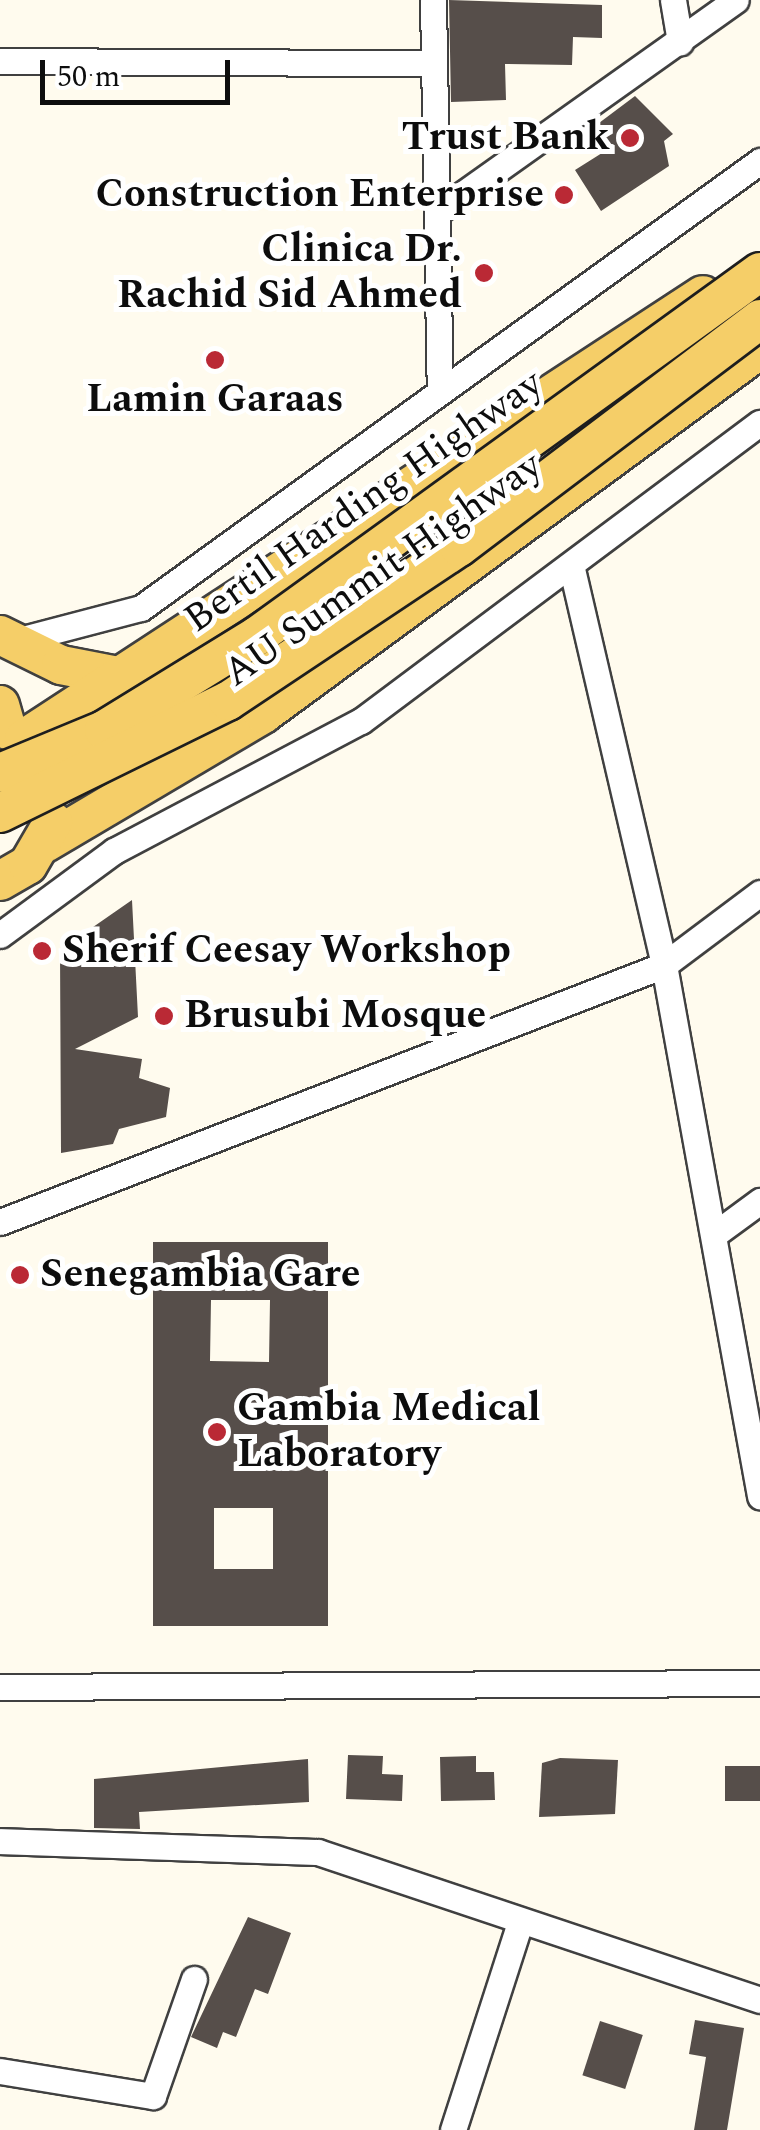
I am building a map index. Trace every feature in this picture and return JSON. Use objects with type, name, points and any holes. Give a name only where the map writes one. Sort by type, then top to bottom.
[{"type":"main road","name":"AU Summit Highway","points":[[8,725],[122,677],[501,420],[760,259]]},
{"type":"main road","name":"Bertil Harding Highway","points":[[0,773],[104,730],[257,636],[760,272]]},
{"type":"main road","points":[[0,813],[228,701],[459,546],[760,319]]},
{"type":"main road","name":"AU Summit Highway","points":[[2,892],[45,843],[263,714],[760,349]]},
{"type":"main road","points":[[5,638],[61,665],[122,677]]},
{"type":"main road","points":[[8,725],[54,792],[45,843]]},
{"type":"street","points":[[433,0],[440,211],[440,384]]},
{"type":"street","points":[[672,0],[680,42]]},
{"type":"street","points":[[440,211],[736,0]]},
{"type":"street","points":[[0,61],[434,63]]},
{"type":"street","points":[[5,638],[141,608],[440,384],[760,161]]},
{"type":"street","points":[[0,935],[114,851],[361,720],[572,569],[760,424]]},
{"type":"street","points":[[572,569],[664,964],[760,1496]]},
{"type":"street","points":[[0,1222],[664,964],[760,893]]},
{"type":"street","points":[[715,1234],[760,1201]]},
{"type":"street","points":[[0,1687],[760,1683]]},
{"type":"street","points":[[0,1841],[318,1852],[520,1926],[760,2000]]},
{"type":"street","points":[[453,2130],[520,1926]]},
{"type":"street","points":[[0,2071],[153,2096],[194,1979]]},
{"type":"building","points":[[449,0],[602,5],[602,38],[573,37],[572,65],[505,64],[506,100],[451,102]]},
{"type":"building","name":"Trust Bank","points":[[635,96],[673,134],[664,141],[669,166],[601,211],[575,170],[602,153],[587,132]]},
{"type":"building","points":[[132,900],[138,1017],[75,1049],[142,1059],[139,1078],[170,1088],[166,1117],[119,1129],[113,1144],[61,1153],[60,950]]},
{"type":"building","name":"Gambia Medical Laboratory","points":[[153,1242],[328,1242],[328,1626],[153,1626]],"holes":[[[211,1300],[270,1300],[269,1362],[210,1361]],[[214,1508],[273,1508],[273,1569],[214,1569]]]},
{"type":"building","points":[[348,1755],[383,1756],[382,1774],[403,1775],[402,1801],[346,1799]]},
{"type":"building","points":[[476,1756],[476,1772],[494,1772],[495,1800],[441,1801],[440,1757]]},
{"type":"building","points":[[560,1758],[618,1760],[615,1814],[539,1817],[542,1763]]},
{"type":"building","points":[[308,1759],[309,1802],[139,1812],[140,1829],[94,1828],[94,1779]]},
{"type":"building","points":[[725,1766],[760,1766],[760,1801],[725,1801]]},
{"type":"building","points":[[248,1917],[291,1933],[268,1994],[255,1989],[236,2037],[223,2032],[217,2048],[191,2037]]},
{"type":"building","points":[[695,2020],[744,2028],[727,2130],[694,2130],[706,2057],[689,2054]]},
{"type":"building","points":[[600,2021],[643,2035],[625,2089],[582,2075]]},
{"type":"place","name":"Trust Bank","points":[[630,138]]},
{"type":"place","name":"Construction Enterprise","points":[[564,195]]},
{"type":"place","name":"Clinica Dr. Rachid Sid Ahmed","points":[[484,273]]},
{"type":"place","name":"Lamin Garaas","points":[[215,360]]},
{"type":"place","name":"Sherif Ceesay Workshop","points":[[42,951]]},
{"type":"place","name":"Brusubi Mosque","points":[[164,1016]]},
{"type":"place","name":"Senegambia Gare","points":[[20,1275]]},
{"type":"place","name":"Gambia Medical Laboratory","points":[[217,1432]]}]
